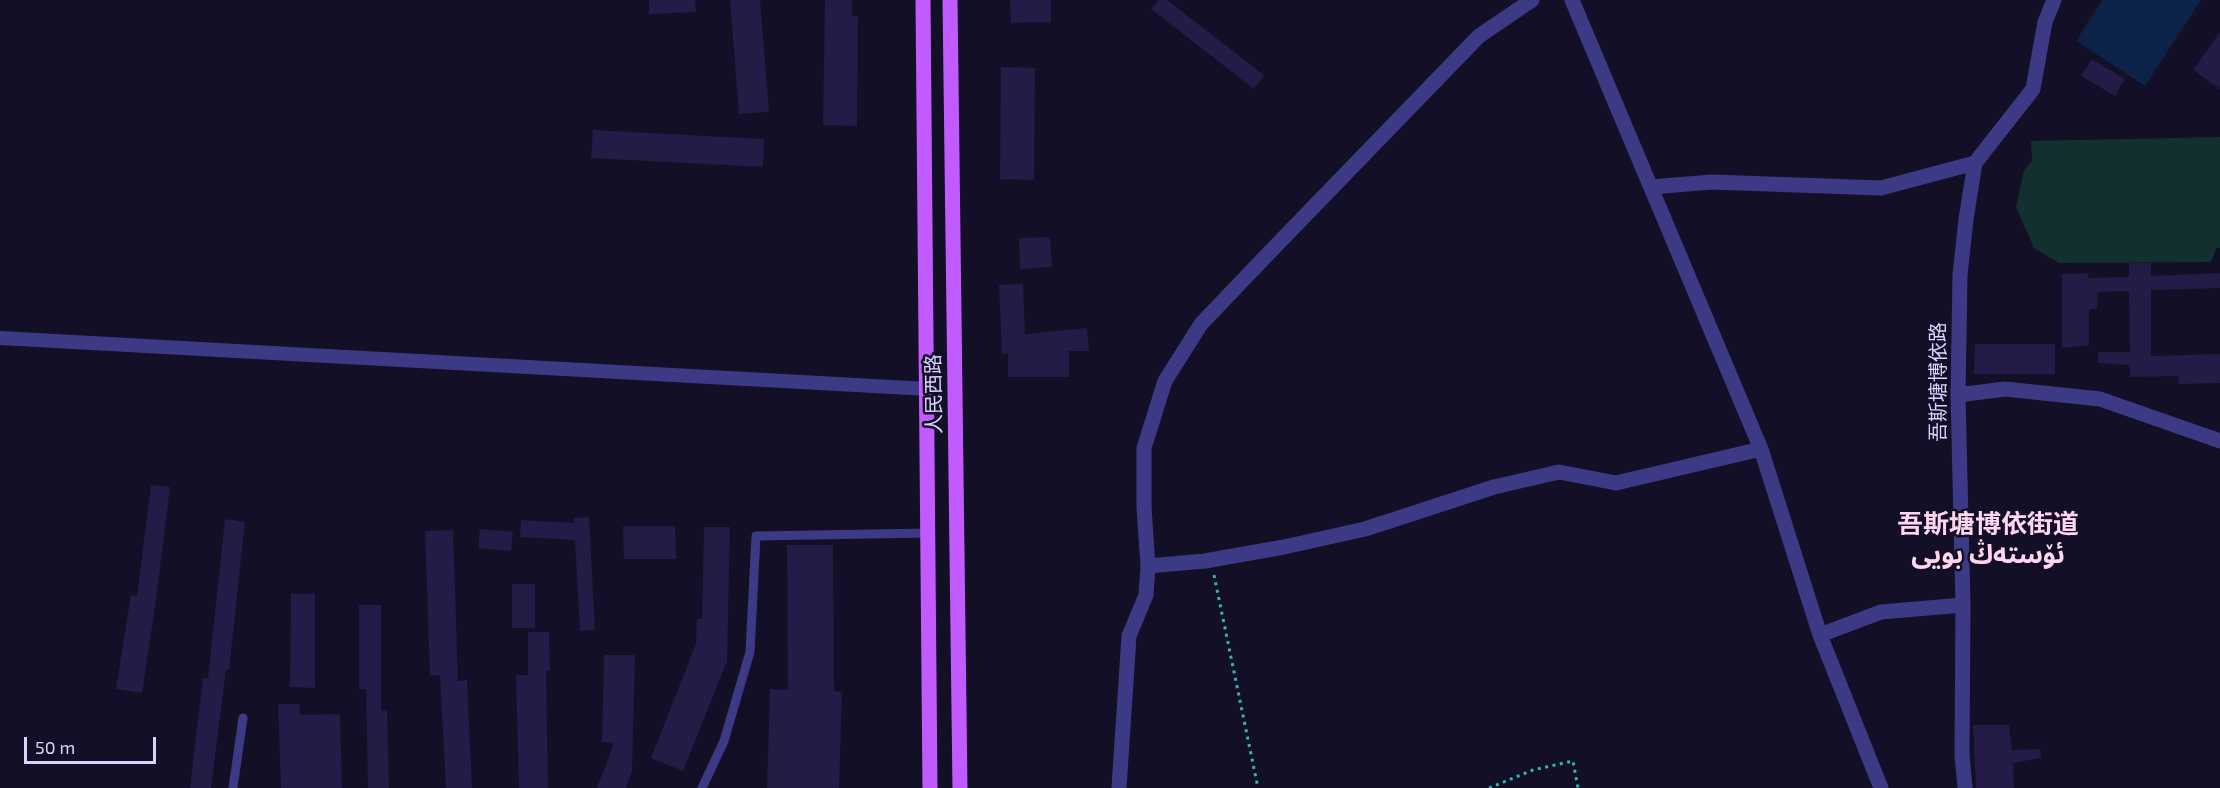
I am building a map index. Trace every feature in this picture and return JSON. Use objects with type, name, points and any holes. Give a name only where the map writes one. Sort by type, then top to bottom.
[{"type":"main road","name":"人民西路","points":[[923,0],[930,788]]},
{"type":"main road","name":"人民西路","points":[[950,0],[960,788]]},
{"type":"street","points":[[1119,788],[1129,636],[1146,595],[1148,566],[1144,507],[1144,448],[1165,381],[1201,324],[1479,36],[1532,0]]},
{"type":"street","points":[[1572,0],[1761,449],[1820,635],[1881,788]]},
{"type":"street","name":"吾斯塘博依路","points":[[1965,788],[1962,754],[1963,605],[1958,395],[1960,275],[1966,219],[1976,163],[2033,89],[2045,22],[2054,0]]},
{"type":"street","points":[[1651,187],[1712,182],[1881,188],[1976,163]]},
{"type":"street","points":[[0,338],[928,389]]},
{"type":"street","points":[[1958,395],[2005,389],[2100,399],[2220,441]]},
{"type":"street","points":[[1148,566],[1210,560],[1284,548],[1365,529],[1494,486],[1559,472],[1616,483],[1761,449]]},
{"type":"street","points":[[1820,635],[1881,612],[1963,605]]},
{"type":"lane","points":[[702,788],[724,741],[750,652],[756,536],[929,533]]},
{"type":"lane","points":[[233,788],[243,718]]},
{"type":"path","points":[[1210,560],[1258,788]]},
{"type":"path","points":[[1489,788],[1533,770],[1573,761],[1578,788]]},
{"type":"green space","points":[[2220,137],[2220,248],[2216,248],[2211,262],[2059,263],[2034,248],[2016,207],[2024,170],[2032,161],[2031,141]]},
{"type":"water","points":[[2102,0],[2201,0],[2145,86],[2076,41]]},
{"type":"building","points":[[649,0],[695,0],[696,12],[649,14]]},
{"type":"building","points":[[730,0],[760,0],[769,112],[739,114]]},
{"type":"building","points":[[825,0],[852,0],[852,16],[858,16],[857,126],[823,125]]},
{"type":"building","points":[[1010,0],[1051,0],[1051,22],[1011,23]]},
{"type":"building","points":[[1159,0],[1167,0],[1264,75],[1254,89],[1151,9]]},
{"type":"building","points":[[2220,32],[2220,89],[2193,70]]},
{"type":"building","points":[[2092,59],[2125,79],[2115,96],[2081,76]]},
{"type":"building","points":[[1001,67],[1035,68],[1034,180],[1000,179]]},
{"type":"building","points":[[593,130],[764,139],[763,167],[591,158]]},
{"type":"building","points":[[1050,237],[1052,267],[1020,269],[1019,238]]},
{"type":"building","points":[[2129,263],[2151,263],[2151,276],[2220,273],[2220,288],[2151,290],[2151,356],[2220,354],[2220,383],[2178,384],[2179,376],[2130,377],[2130,365],[2098,363],[2098,352],[2130,352],[2129,291],[2098,292],[2097,309],[2089,309],[2089,345],[2062,348],[2062,274],[2088,273],[2088,278],[2129,277]]},
{"type":"building","points":[[1023,284],[1025,334],[1087,328],[1089,351],[1069,351],[1069,377],[1008,377],[1008,353],[1002,354],[999,285]]},
{"type":"building","points":[[1975,344],[2055,344],[2055,374],[1974,374]]},
{"type":"building","points":[[151,485],[170,487],[142,693],[116,689],[131,595],[137,596]]},
{"type":"building","points":[[589,517],[595,630],[580,631],[575,540],[520,537],[521,520],[574,523],[574,518]]},
{"type":"building","points":[[225,519],[245,522],[229,670],[226,669],[211,788],[190,788],[203,678],[208,678]]},
{"type":"building","points":[[623,526],[675,526],[676,559],[624,559]]},
{"type":"building","points":[[704,527],[730,527],[727,661],[683,771],[651,758],[696,644],[697,619],[702,619]]},
{"type":"building","points":[[480,529],[513,532],[511,551],[478,548]]},
{"type":"building","points":[[453,530],[458,681],[467,680],[472,788],[446,788],[440,675],[430,676],[425,531]]},
{"type":"building","points":[[787,545],[833,545],[834,691],[842,692],[839,788],[767,788],[770,689],[788,690]]},
{"type":"building","points":[[512,584],[535,584],[535,628],[512,628]]},
{"type":"building","points":[[291,594],[315,594],[315,688],[290,687]]},
{"type":"building","points":[[359,605],[381,605],[381,710],[387,710],[389,788],[368,788],[366,689],[359,689]]},
{"type":"building","points":[[528,632],[549,632],[550,671],[546,671],[548,788],[519,788],[516,675],[528,675]]},
{"type":"building","points":[[604,655],[635,655],[632,771],[626,788],[597,788],[614,743],[602,742]]},
{"type":"building","points":[[278,704],[299,704],[300,715],[340,714],[342,788],[281,788]]},
{"type":"building","points":[[1973,725],[2009,725],[2012,750],[2040,749],[2041,758],[2013,763],[2014,788],[1976,788]]},
{"type":"district","name":"吾斯塘博依街道 ئۆستەڭ بويى","points":[[1988,539]]}]
